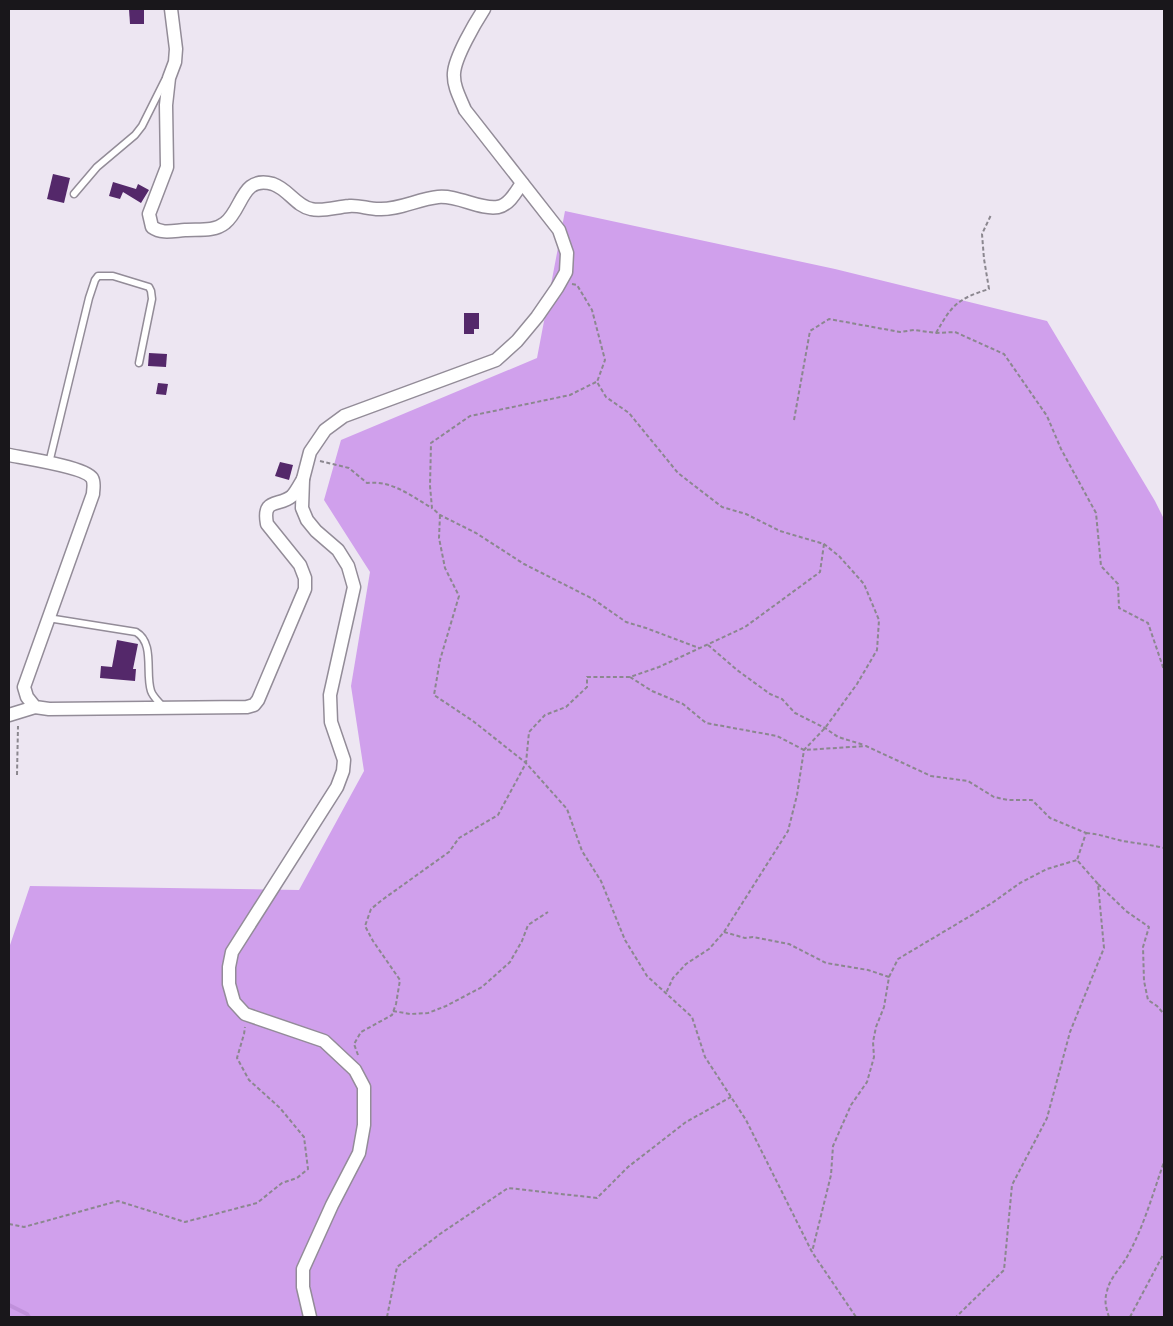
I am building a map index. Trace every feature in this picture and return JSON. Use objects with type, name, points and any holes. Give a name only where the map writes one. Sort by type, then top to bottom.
[{"type":"street","points":[[171,9],[176,49],[175,62],[169,78],[166,105],[166,168],[148,214],[152,227],[158,231],[212,229],[225,223],[235,211],[246,190],[253,185],[263,183],[278,186],[301,205],[316,210],[357,205],[379,209],[440,197],[496,207],[506,203],[522,183]]},
{"type":"street","points":[[310,1317],[303,1287],[303,1269],[332,1205],[359,1153],[364,1125],[364,1087],[355,1070],[324,1041],[245,1014],[234,1002],[229,984],[228,967],[232,952],[337,787],[343,771],[344,760],[342,750],[331,722],[330,695],[354,588],[348,566],[338,550],[316,531],[307,520],[302,508],[303,479],[310,452],[325,430],[344,416],[496,360],[517,341],[537,317],[566,272],[567,253],[559,230],[465,110],[456,91],[454,72],[473,28],[484,9]]},
{"type":"street","points":[[9,455],[76,469],[88,474],[94,483],[93,494],[24,687],[35,707]]},
{"type":"street","points":[[9,716],[35,707],[49,709],[164,708],[247,707],[254,705],[258,700],[305,589],[305,578],[300,565],[267,524],[267,508],[273,503],[292,496],[303,479]]},
{"type":"lane","points":[[74,194],[97,167],[135,135],[142,126],[175,62]]},
{"type":"lane","points":[[49,463],[89,298],[98,276],[113,276],[149,287],[152,291],[139,364]]},
{"type":"lane","points":[[48,618],[136,632],[142,636],[146,643],[152,692],[164,708]]},
{"type":"path","points":[[936,333],[948,311],[967,296],[989,289],[982,234],[992,215]]},
{"type":"path","points":[[432,508],[430,486],[431,443],[470,416],[570,395],[597,382],[605,360],[592,310],[577,285],[560,282]]},
{"type":"path","points":[[794,420],[810,331],[829,319],[900,332],[914,330],[936,333],[955,332],[1004,354],[1047,416],[1061,449],[1096,512],[1101,566],[1118,584],[1119,608],[1148,623],[1164,670]]},
{"type":"path","points":[[597,382],[606,397],[629,413],[678,473],[722,507],[746,514],[780,531],[824,544],[839,556],[864,584],[879,620],[877,650],[857,684],[825,728],[804,750],[797,796],[788,831],[724,932],[709,949],[686,964],[673,978],[666,993]]},
{"type":"path","points":[[308,459],[349,468],[367,483],[376,482],[392,485],[432,508],[440,515],[476,533],[524,564],[593,599],[626,622],[699,648]]},
{"type":"path","points":[[440,515],[439,538],[445,568],[459,596],[440,660],[434,695],[473,721],[526,763],[567,809],[582,851],[601,881],[626,940],[647,976],[692,1018],[705,1057],[746,1120],[812,1252],[856,1317]]},
{"type":"path","points":[[355,1070],[358,1054],[354,1044],[361,1032],[392,1014],[400,980],[365,926],[371,909],[449,852],[459,838],[498,815],[526,763],[529,732],[545,715],[566,707],[587,687],[587,677],[630,676],[659,667],[745,627],[820,572],[824,544]]},
{"type":"path","points":[[708,644],[737,670],[770,694],[782,699],[795,713],[825,728],[838,737],[866,746],[931,776],[968,781],[994,797],[1008,800],[1032,800],[1050,818],[1086,833],[1100,834],[1127,842],[1164,848]]},
{"type":"path","points":[[630,676],[652,691],[683,704],[706,723],[777,736],[804,750],[866,746]]},
{"type":"path","points":[[16,775],[17,733],[21,711]]},
{"type":"path","points":[[1077,860],[1086,833]]},
{"type":"path","points":[[1077,860],[1126,911],[1149,927],[1143,947],[1146,992],[1148,1000],[1164,1014]]},
{"type":"path","points":[[812,1252],[831,1175],[833,1146],[850,1105],[867,1082],[874,1057],[873,1042],[876,1027],[884,1007],[889,976],[898,959],[992,903],[1020,883],[1047,869],[1077,860]]},
{"type":"path","points":[[956,1317],[1004,1270],[1012,1185],[1047,1118],[1070,1032],[1104,948],[1098,884]]},
{"type":"path","points":[[393,1011],[410,1014],[428,1013],[446,1006],[482,987],[510,962],[522,941],[528,925],[548,912]]},
{"type":"path","points":[[724,932],[744,938],[754,937],[788,944],[826,963],[868,970],[889,976]]},
{"type":"path","points":[[9,1224],[24,1227],[118,1201],[185,1222],[257,1203],[282,1183],[297,1178],[308,1169],[304,1137],[280,1108],[249,1080],[237,1058],[244,1034],[245,1014]]},
{"type":"path","points":[[388,1317],[396,1267],[440,1234],[508,1188],[597,1198],[628,1167],[686,1122],[731,1097]]},
{"type":"path","points":[[1109,1317],[1105,1309],[1106,1293],[1110,1282],[1128,1255],[1143,1222],[1164,1162]]},
{"type":"path","points":[[1130,1317],[1164,1253]]},
{"type":"shaded area","points":[[565,211],[835,269],[1047,321],[1155,501],[1164,519],[1164,1317],[9,1317],[9,948],[30,886],[299,890],[364,771],[351,686],[370,572],[324,500],[341,440],[537,358]]},
{"type":"building","points":[[129,9],[144,9],[144,24],[130,24]]},
{"type":"building","points":[[53,174],[70,178],[64,203],[47,199]]},
{"type":"building","points":[[113,182],[136,189],[138,184],[149,190],[141,203],[123,192],[120,199],[109,196]]},
{"type":"building","points":[[464,313],[479,313],[479,329],[474,329],[474,334],[464,334]]},
{"type":"building","points":[[149,353],[167,354],[166,367],[148,366]]},
{"type":"building","points":[[158,383],[168,384],[166,395],[156,394]]},
{"type":"building","points":[[280,462],[293,465],[289,480],[275,476]]},
{"type":"building","points":[[117,640],[138,644],[133,669],[136,669],[135,681],[100,678],[101,666],[112,667]]},
{"type":"waterway","points":[[9,1305],[27,1314],[29,1317]]}]
